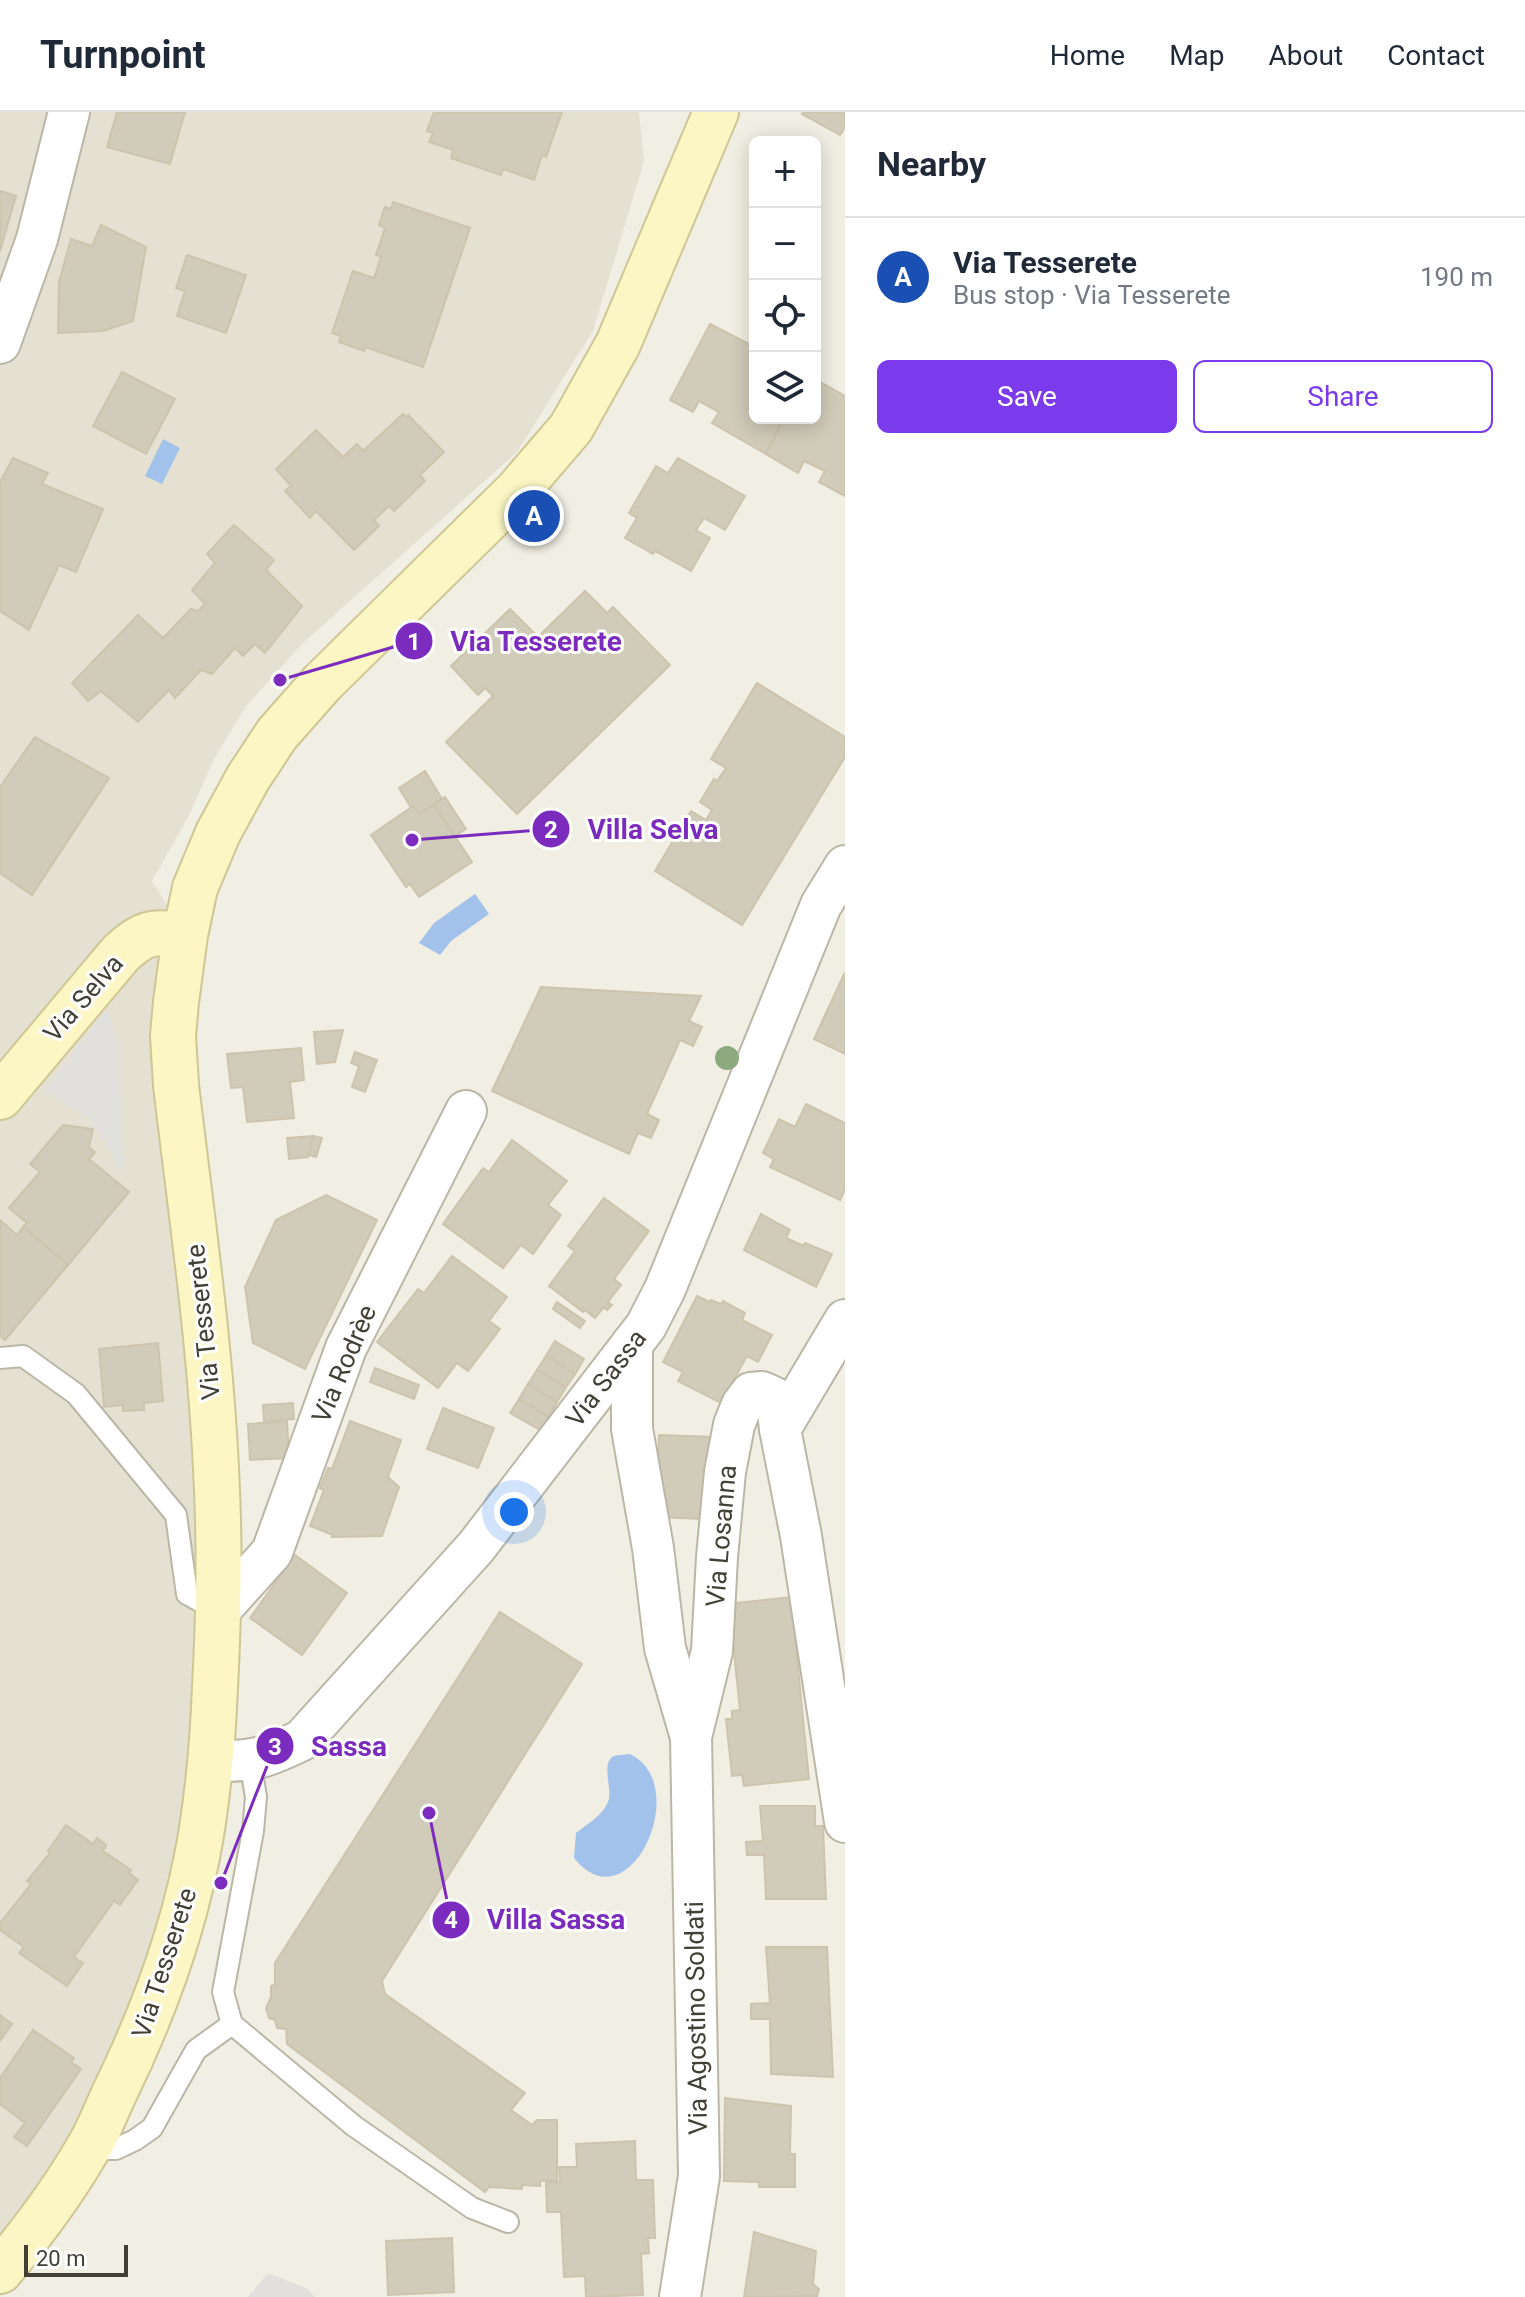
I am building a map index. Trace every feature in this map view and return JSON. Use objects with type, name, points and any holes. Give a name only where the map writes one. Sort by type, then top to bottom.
[{"type":"main road","name":"Via Tesserete","points":[[0,2271],[32,2233],[88,2149],[138,2046],[181,1922],[201,1837],[231,1761],[218,1612],[219,1532],[212,1411],[173,1036],[185,935],[195,888],[218,833],[277,734],[322,683],[517,491],[571,428],[618,344],[716,112]]},
{"type":"main road","name":"Via Selva","points":[[0,1097],[130,945],[151,933],[185,935]]},
{"type":"street","points":[[0,343],[37,239],[69,112]]},
{"type":"street","name":"Via Sassa","points":[[231,1761],[272,1755],[302,1740],[476,1547],[646,1326],[665,1289],[821,905],[845,866]]},
{"type":"street","name":"Via Rodrèe","points":[[218,1612],[272,1552],[346,1348],[466,1111]]},
{"type":"street","points":[[780,1429],[845,1320]]},
{"type":"street","points":[[632,1344],[632,1429],[653,1548],[665,1648],[691,1737]]},
{"type":"street","name":"Via Losanna","points":[[691,1737],[712,1651],[725,1472],[734,1425],[751,1393],[762,1392],[773,1397],[778,1412],[801,1536],[845,1822]]},
{"type":"street","name":"Via Agostino Soldati","points":[[680,2297],[699,2176],[691,1737]]},
{"type":"lane","points":[[0,1358],[23,1356],[76,1394],[176,1515],[187,1594],[218,1612]]},
{"type":"lane","points":[[231,1761],[256,1797],[253,1831],[223,1992],[232,2024],[354,2126],[472,2208],[508,2222]]},
{"type":"lane","points":[[88,2149],[116,2149],[152,2128],[196,2050],[232,2024]]},
{"type":"shaded area","points":[[0,112],[639,112],[644,161],[593,331],[517,452],[302,644],[246,706],[214,759],[188,817],[152,881],[185,935],[212,1411],[181,1922],[0,2271]]},
{"type":"shaded area","points":[[107,1009],[119,1046],[123,1172],[89,1117],[44,1091]]},
{"type":"shaded area","points":[[268,2273],[306,2288],[315,2297],[248,2297]]},
{"type":"water","points":[[163,439],[180,448],[162,484],[145,476]]},
{"type":"water","points":[[475,894],[489,914],[451,941],[440,955],[419,943],[434,923]]},
{"type":"water","points":[[630,1754],[648,1770],[656,1793],[655,1819],[647,1844],[633,1864],[615,1875],[595,1875],[574,1858],[576,1833],[606,1807],[608,1762],[617,1755]]},
{"type":"building","points":[[117,112],[185,112],[170,164],[107,147]]},
{"type":"building","points":[[434,112],[562,112],[534,180],[503,169],[501,175],[451,158],[453,150],[429,142],[433,133],[427,131]]},
{"type":"building","points":[[803,112],[845,112],[845,127],[840,135]]},
{"type":"building","points":[[0,191],[16,196],[0,251]]},
{"type":"building","points":[[393,202],[470,228],[423,367],[365,347],[364,351],[339,342],[341,336],[332,333],[353,271],[374,278],[381,257],[376,255],[385,228],[379,225],[385,207],[391,209]]},
{"type":"building","points":[[101,225],[146,247],[133,321],[103,331],[58,333],[59,282],[71,239],[92,246]]},
{"type":"building","points":[[187,255],[246,275],[226,333],[177,316],[185,291],[176,288]]},
{"type":"building","points":[[710,324],[749,344],[749,424],[781,424],[766,454],[712,423],[719,412],[699,401],[693,412],[670,400]]},
{"type":"building","points":[[122,372],[175,399],[146,454],[93,426]]},
{"type":"building","points":[[821,382],[845,396],[845,496],[819,482],[825,471],[804,461],[798,473],[766,454],[781,424],[821,424]]},
{"type":"building","points":[[403,414],[408,415],[444,452],[420,475],[425,481],[394,511],[389,506],[374,520],[379,526],[354,550],[316,511],[310,518],[285,491],[291,486],[276,469],[316,430],[343,457],[357,444],[363,451]]},
{"type":"building","points":[[13,458],[48,473],[42,484],[103,509],[76,572],[59,565],[29,630],[0,611],[0,482]]},
{"type":"building","points":[[678,458],[745,496],[725,530],[704,518],[696,530],[710,538],[691,571],[625,538],[637,518],[629,513],[656,466],[668,473]]},
{"type":"building","points":[[234,525],[274,560],[266,570],[302,606],[265,653],[255,644],[243,656],[235,648],[212,674],[201,670],[175,698],[169,690],[138,722],[101,691],[88,701],[72,683],[138,615],[163,638],[191,609],[198,611],[205,604],[192,590],[215,563],[207,554]]},
{"type":"building","points":[[585,591],[607,613],[613,607],[670,665],[517,814],[446,742],[493,696],[485,688],[478,695],[451,666],[510,609],[538,637]]},
{"type":"building","points":[[757,683],[845,737],[845,757],[742,925],[655,871],[691,811],[706,820],[712,810],[700,802],[714,779],[717,781],[726,768],[711,759]]},
{"type":"building","points":[[35,737],[109,778],[32,895],[0,873],[0,787]]},
{"type":"building","points":[[425,771],[442,799],[419,814],[413,806],[411,808],[399,788]]},
{"type":"building","points":[[445,797],[466,829],[455,836],[434,805]]},
{"type":"building","points":[[434,805],[472,862],[419,897],[410,884],[406,887],[371,835],[413,806],[419,814]]},
{"type":"building","points":[[845,972],[845,1054],[814,1039]]},
{"type":"building","points":[[541,987],[701,996],[689,1021],[702,1027],[693,1046],[680,1040],[647,1114],[659,1120],[651,1138],[638,1133],[629,1154],[492,1091]]},
{"type":"building","points":[[343,1030],[335,1062],[317,1064],[314,1032]]},
{"type":"building","points":[[301,1048],[304,1080],[290,1082],[294,1118],[247,1122],[243,1087],[231,1088],[227,1054]]},
{"type":"building","points":[[355,1052],[377,1060],[365,1092],[352,1087],[359,1066],[351,1063]]},
{"type":"building","points":[[806,1104],[845,1123],[845,1189],[840,1200],[770,1167],[774,1159],[763,1153],[779,1119],[795,1127]]},
{"type":"building","points":[[63,1125],[93,1129],[89,1147],[95,1152],[89,1159],[129,1192],[68,1265],[23,1227],[27,1223],[9,1208],[40,1172],[30,1164]]},
{"type":"building","points":[[313,1136],[308,1157],[289,1159],[287,1138]]},
{"type":"building","points":[[313,1136],[322,1138],[316,1157],[309,1155]]},
{"type":"building","points":[[512,1140],[567,1181],[548,1205],[561,1215],[533,1254],[521,1245],[503,1268],[443,1224],[483,1168],[489,1172]]},
{"type":"building","points":[[326,1195],[377,1220],[305,1369],[253,1343],[245,1287],[276,1220]]},
{"type":"building","points":[[604,1198],[649,1231],[614,1279],[621,1285],[608,1302],[612,1305],[607,1310],[604,1307],[595,1318],[549,1286],[575,1251],[568,1246]]},
{"type":"building","points":[[761,1214],[790,1230],[786,1238],[832,1254],[816,1287],[744,1250]]},
{"type":"building","points":[[0,1220],[17,1235],[23,1227],[68,1265],[5,1340],[0,1336]]},
{"type":"building","points":[[452,1256],[507,1297],[489,1321],[500,1329],[468,1371],[457,1363],[438,1388],[377,1342],[418,1289],[424,1293]]},
{"type":"building","points":[[697,1296],[710,1302],[721,1304],[723,1301],[745,1313],[742,1320],[772,1335],[758,1362],[747,1356],[721,1403],[678,1381],[683,1372],[663,1362]]},
{"type":"building","points":[[557,1302],[585,1321],[580,1328],[553,1309]]},
{"type":"building","points":[[555,1341],[584,1359],[575,1374],[546,1356]]},
{"type":"building","points":[[158,1343],[163,1401],[144,1403],[144,1410],[123,1411],[123,1405],[104,1407],[99,1349]]},
{"type":"building","points":[[546,1356],[575,1374],[566,1387],[537,1370]]},
{"type":"building","points":[[375,1368],[419,1385],[414,1399],[370,1382]]},
{"type":"building","points":[[537,1370],[566,1387],[557,1402],[528,1384]]},
{"type":"building","points":[[528,1384],[557,1402],[549,1417],[519,1399]]},
{"type":"building","points":[[519,1399],[549,1417],[540,1430],[510,1413]]},
{"type":"building","points":[[293,1403],[294,1419],[264,1421],[263,1405]]},
{"type":"building","points":[[443,1408],[494,1428],[478,1468],[427,1449]]},
{"type":"building","points":[[287,1421],[289,1458],[250,1460],[248,1424]]},
{"type":"building","points":[[350,1421],[401,1440],[388,1477],[399,1487],[382,1536],[332,1537],[310,1526],[324,1490],[320,1488],[328,1468],[332,1469]]},
{"type":"building","points":[[659,1435],[715,1437],[713,1473],[704,1473],[702,1519],[656,1517]]},
{"type":"building","points":[[295,1555],[347,1593],[302,1655],[250,1618]]},
{"type":"building","points":[[791,1597],[809,1779],[744,1786],[742,1775],[732,1776],[726,1719],[732,1719],[732,1711],[740,1710],[729,1604]]},
{"type":"building","points":[[500,1612],[582,1664],[382,1981],[385,1994],[525,2093],[511,2110],[532,2125],[537,2120],[557,2120],[557,2180],[540,2181],[540,2186],[522,2185],[522,2189],[489,2187],[485,2192],[287,2044],[286,2029],[277,2028],[266,2008],[271,1997],[271,1986],[275,1985],[275,1963]]},
{"type":"building","points":[[760,1806],[815,1806],[815,1826],[823,1826],[826,1899],[766,1899],[764,1855],[747,1855],[746,1842],[763,1841]]},
{"type":"building","points":[[66,1825],[93,1844],[97,1838],[106,1845],[103,1851],[131,1870],[129,1873],[138,1880],[120,1905],[114,1901],[74,1957],[83,1963],[67,1986],[19,1953],[24,1947],[0,1930],[0,1923],[31,1884],[27,1881],[50,1853],[48,1851]]},
{"type":"building","points":[[766,1947],[827,1947],[833,2077],[771,2074],[770,2019],[751,2019],[751,2004],[770,2003]]},
{"type":"building","points":[[0,2015],[12,2024],[0,2041]]},
{"type":"building","points":[[33,2030],[74,2058],[71,2062],[81,2069],[27,2146],[14,2137],[25,2123],[0,2104],[0,2078]]},
{"type":"building","points":[[725,2098],[791,2106],[790,2154],[795,2154],[795,2187],[759,2187],[759,2182],[724,2181]]},
{"type":"building","points":[[635,2141],[636,2180],[653,2180],[655,2238],[648,2238],[649,2253],[641,2254],[643,2295],[586,2297],[585,2276],[564,2277],[561,2212],[547,2212],[546,2182],[560,2182],[559,2167],[577,2167],[576,2144]]},
{"type":"building","points":[[754,2232],[816,2251],[813,2284],[819,2289],[817,2296],[744,2297]]},
{"type":"building","points":[[452,2238],[454,2292],[388,2295],[386,2241]]},
{"type":"place","name":"Via Tesserete","points":[[534,516]]},
{"type":"place","name":"Via Tesserete","points":[[280,680]]},
{"type":"place","name":"Villa Selva","points":[[412,840]]},
{"type":"place","name":"Villa Sassa","points":[[429,1813]]},
{"type":"place","name":"Sassa","points":[[221,1883]]}]
